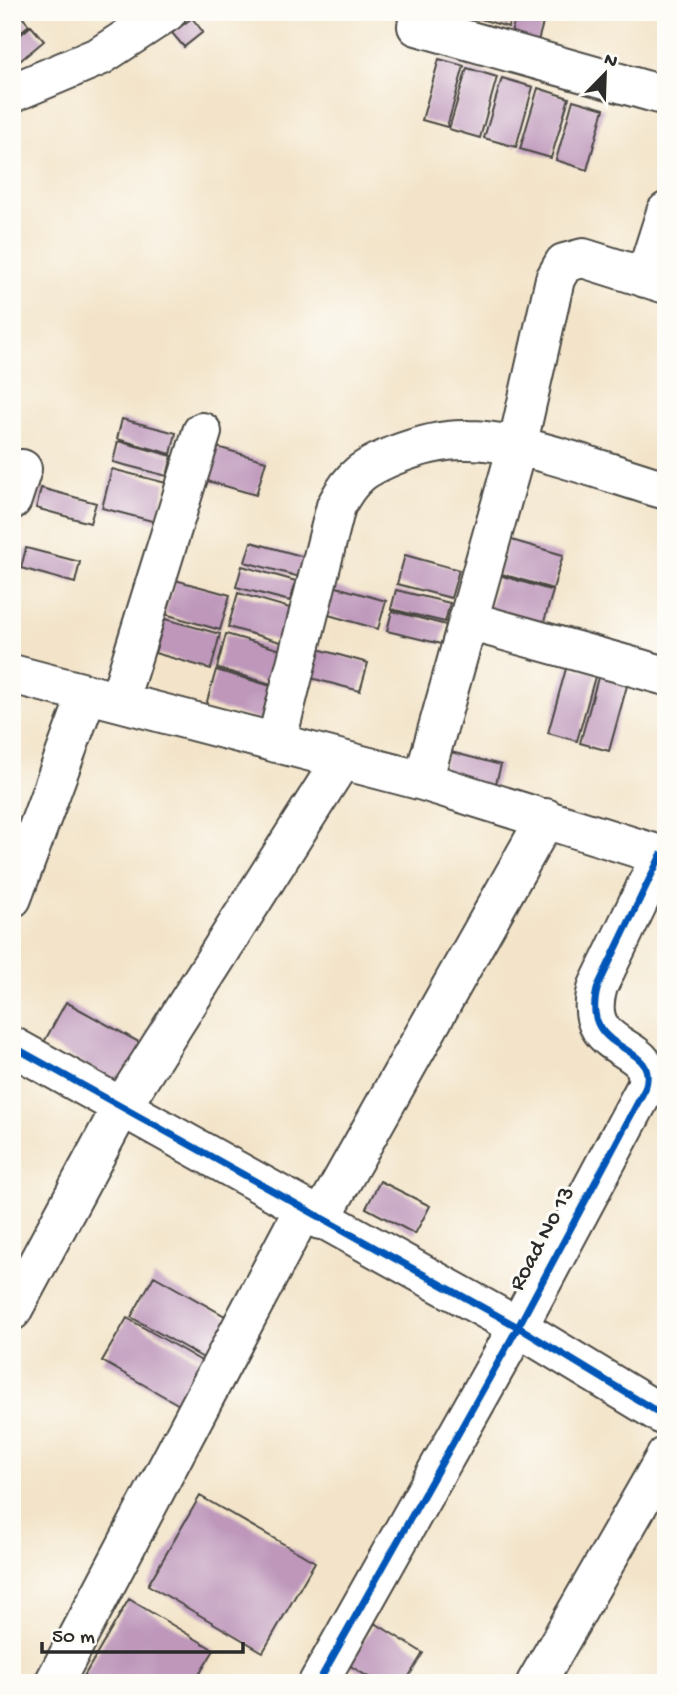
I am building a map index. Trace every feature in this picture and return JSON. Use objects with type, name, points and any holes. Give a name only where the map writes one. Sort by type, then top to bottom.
[{"type":"street","points":[[12,93],[100,56],[167,12]]},
{"type":"street","points":[[417,26],[666,96]]},
{"type":"street","points":[[423,780],[517,447],[555,278],[564,263],[583,258],[655,281],[666,212]]},
{"type":"street","points":[[12,898],[103,697],[202,432]]},
{"type":"street","points":[[276,743],[336,506],[348,484],[367,467],[420,445],[468,440],[517,447],[666,490]]},
{"type":"street","points":[[469,621],[666,676]]},
{"type":"street","points":[[12,674],[423,780],[663,856]]},
{"type":"street","points":[[12,1311],[121,1108],[341,761]]},
{"type":"street","points":[[54,1683],[312,1215],[546,818]]},
{"type":"street","name":"Road No 13","points":[[317,1683],[518,1327],[649,1075],[646,1064],[607,1036],[596,1022],[593,1004],[598,986],[663,856]]},
{"type":"street","points":[[12,1046],[518,1327],[666,1417]]},
{"type":"street","points":[[536,1683],[666,1456]]},
{"type":"building","points":[[12,12],[18,12],[29,25],[12,39]]},
{"type":"building","points":[[479,12],[512,12],[508,27],[477,18]]},
{"type":"building","points":[[517,12],[546,12],[536,48],[509,40]]},
{"type":"building","points":[[192,18],[203,32],[184,47],[172,33]]},
{"type":"building","points":[[31,26],[44,41],[15,65],[12,61],[12,42]]},
{"type":"building","points":[[439,59],[464,66],[447,127],[422,120]]},
{"type":"building","points":[[467,68],[497,77],[480,138],[449,129]]},
{"type":"building","points":[[502,78],[533,87],[516,147],[484,138]]},
{"type":"building","points":[[538,88],[569,98],[551,158],[520,149]]},
{"type":"building","points":[[573,100],[604,109],[587,170],[556,160]]},
{"type":"building","points":[[122,419],[176,433],[171,454],[117,439]]},
{"type":"building","points":[[118,441],[172,456],[167,476],[113,462]]},
{"type":"building","points":[[210,445],[266,461],[256,495],[201,479]]},
{"type":"building","points":[[112,469],[166,483],[156,522],[102,508]]},
{"type":"building","points":[[41,488],[96,503],[90,523],[36,508]]},
{"type":"building","points":[[508,539],[563,555],[553,589],[498,573]]},
{"type":"building","points":[[251,542],[305,557],[300,577],[245,562]]},
{"type":"building","points":[[26,548],[80,562],[75,583],[21,568]]},
{"type":"building","points":[[405,555],[459,570],[451,598],[397,584]]},
{"type":"building","points":[[242,566],[296,581],[290,601],[236,587]]},
{"type":"building","points":[[499,575],[553,591],[543,625],[489,610]]},
{"type":"building","points":[[175,580],[230,595],[220,630],[165,614]]},
{"type":"building","points":[[333,586],[386,601],[378,629],[325,614]]},
{"type":"building","points":[[396,590],[450,603],[445,622],[391,609]]},
{"type":"building","points":[[238,593],[293,609],[284,643],[228,627]]},
{"type":"building","points":[[392,611],[446,625],[441,644],[387,631]]},
{"type":"building","points":[[165,619],[220,634],[211,669],[155,653]]},
{"type":"building","points":[[226,634],[281,650],[271,684],[217,668]]},
{"type":"building","points":[[314,648],[368,663],[360,691],[307,677]]},
{"type":"building","points":[[567,665],[596,673],[577,741],[548,733]]},
{"type":"building","points":[[216,670],[271,686],[261,720],[206,705]]},
{"type":"building","points":[[599,674],[628,682],[609,751],[580,743]]},
{"type":"building","points":[[447,751],[501,765],[493,794],[440,779]]},
{"type":"building","points":[[66,1002],[146,1046],[123,1086],[44,1042]]},
{"type":"building","points":[[380,1181],[430,1206],[415,1234],[366,1208]]},
{"type":"building","points":[[154,1276],[230,1319],[207,1360],[131,1317]]},
{"type":"building","points":[[127,1318],[205,1363],[181,1406],[102,1361]]},
{"type":"building","points":[[200,1496],[315,1562],[263,1652],[148,1585]]},
{"type":"building","points":[[129,1599],[214,1650],[194,1683],[80,1683]]},
{"type":"building","points":[[375,1623],[423,1653],[405,1683],[378,1683],[349,1665]]},
{"type":"cycle path","points":[[318,1683],[518,1327],[645,1089],[647,1073],[642,1062],[608,1037],[599,1025],[595,1009],[598,986],[661,855]]},
{"type":"cycle path","points":[[12,1046],[518,1327],[666,1417]]}]
